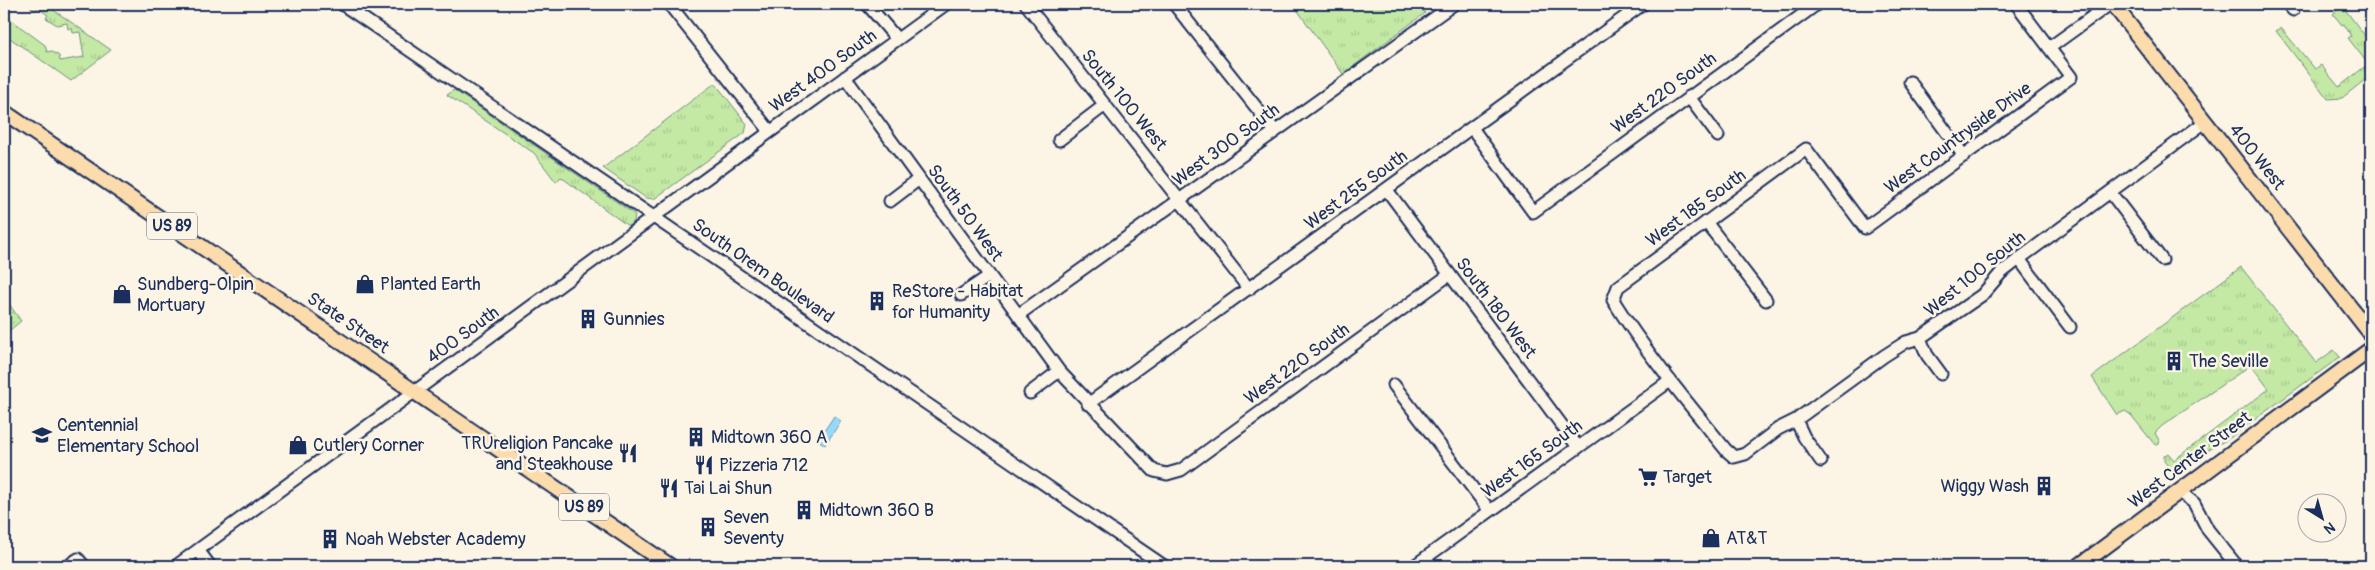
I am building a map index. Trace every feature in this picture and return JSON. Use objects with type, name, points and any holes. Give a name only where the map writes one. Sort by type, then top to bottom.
[{"type":"main road","name":"400 West","points":[[2112,4],[2371,334]]},
{"type":"main road","name":"State Street","points":[[4,112],[670,566]]},
{"type":"main road","name":"West Center Street","points":[[2079,566],[2371,349]]},
{"type":"street","name":"South Orem Boulevard","points":[[342,4],[1164,566]]},
{"type":"street","points":[[669,4],[769,130]]},
{"type":"street","points":[[867,4],[897,40]]},
{"type":"street","name":"West 400 South","points":[[769,130],[946,4]]},
{"type":"street","name":"South 100 West","points":[[1026,4],[1249,288]]},
{"type":"street","points":[[1174,4],[1275,131]]},
{"type":"street","name":"West 300 South","points":[[1018,315],[1454,4]]},
{"type":"street","name":"West 255 South","points":[[1088,404],[1643,4]]},
{"type":"street","name":"West 220 South","points":[[1472,128],[1533,212],[1817,4]]},
{"type":"street","points":[[2017,5],[2049,48],[2112,4]]},
{"type":"street","name":"West Countryside Drive","points":[[1865,228],[2071,77],[2049,48]]},
{"type":"street","name":"South 50 West","points":[[845,77],[1059,371],[1088,404],[1154,471],[1164,474]]},
{"type":"street","points":[[1910,82],[1964,156]]},
{"type":"street","points":[[1689,97],[1718,136]]},
{"type":"street","points":[[1060,140],[1105,105]]},
{"type":"street","name":"West 100 South","points":[[1670,381],[1726,450],[1734,457],[1745,454],[1778,429],[1796,420],[1884,356],[1906,342],[1920,338],[1982,295],[2001,273],[2019,259],[2206,122]]},
{"type":"street","name":"400 South","points":[[176,566],[655,217],[769,130]]},
{"type":"street","name":"West 185 South","points":[[1670,381],[1613,300],[1618,287],[1806,149],[1865,228]]},
{"type":"street","points":[[890,201],[919,179]]},
{"type":"street","name":"South 180 West","points":[[1387,190],[1578,447]]},
{"type":"street","points":[[2110,192],[2162,260]]},
{"type":"street","points":[[1706,222],[1766,300]]},
{"type":"street","points":[[2019,259],[2070,327]]},
{"type":"street","name":"West 220 South","points":[[1164,474],[1181,470],[1449,275]]},
{"type":"street","points":[[962,296],[989,276]]},
{"type":"street","points":[[1920,338],[1927,355],[1941,374]]},
{"type":"street","points":[[1030,393],[1059,371]]},
{"type":"street","name":"West 165 South","points":[[1414,566],[1670,381]]},
{"type":"street","points":[[1394,384],[1490,512]]},
{"type":"street","points":[[1796,420],[1804,437],[1821,462]]},
{"type":"street","points":[[2178,491],[2194,503],[2208,530],[2237,566]]},
{"type":"street","points":[[198,550],[210,566]]},
{"type":"green space","points":[[30,4],[45,4],[111,50],[71,81],[4,34],[4,22],[11,20],[45,45],[47,52],[51,51],[59,56],[60,61],[84,57],[80,32],[73,33],[72,28],[68,29],[67,23],[57,25],[46,18],[48,15],[38,8],[35,11],[31,8]]},
{"type":"green space","points":[[1293,4],[1418,4],[1425,13],[1343,74]]},
{"type":"green space","points":[[2336,4],[2341,4],[2371,44],[2371,75],[2342,98],[2328,99],[2276,31],[2281,28],[2315,69],[2321,65],[2339,87],[2368,64],[2348,38],[2351,36],[2344,24],[2342,25],[2333,14],[2339,9]]},
{"type":"green space","points":[[715,83],[747,124],[745,133],[654,199],[646,198],[603,168]]},
{"type":"green space","points":[[454,90],[630,211],[635,215],[634,222],[628,226],[561,177],[556,182],[534,153],[447,95]]},
{"type":"green space","points":[[2241,267],[2316,363],[2334,350],[2340,357],[2227,440],[2212,447],[2175,475],[2164,461],[2164,456],[2168,453],[2174,460],[2269,389],[2251,365],[2162,426],[2155,433],[2160,442],[2155,445],[2131,415],[2125,411],[2117,415],[2092,377]]},
{"type":"green space","points":[[4,297],[21,321],[4,335]]},
{"type":"water","points":[[834,416],[841,421],[825,445],[818,440]]},
{"type":"place","name":"Planted Earth","points":[[365,284]]},
{"type":"place","name":"Sundberg-Olpin Mortuary","points":[[122,294]]},
{"type":"place","name":"ReStore - Habitat for Humanity","points":[[877,301]]},
{"type":"place","name":"Gunnies","points":[[588,319]]},
{"type":"place","name":"The Seville","points":[[2174,361]]},
{"type":"place","name":"Centennial Elementary School","points":[[42,435]]},
{"type":"place","name":"Midtown 360 A","points":[[696,437]]},
{"type":"place","name":"Cutlery Corner","points":[[298,445]]},
{"type":"place","name":"TRUreligion Pancake and Steakhouse","points":[[628,453]]},
{"type":"place","name":"Pizzeria 712","points":[[704,465]]},
{"type":"place","name":"Target","points":[[1648,477]]},
{"type":"place","name":"Wiggy Wash","points":[[2044,486]]},
{"type":"place","name":"Tai Lai Shun","points":[[669,488]]},
{"type":"place","name":"Midtown 360 B","points":[[804,510]]},
{"type":"place","name":"Seven Seventy","points":[[708,527]]},
{"type":"place","name":"AT&T","points":[[1711,538]]},
{"type":"place","name":"Noah Webster Academy","points":[[330,539]]}]
